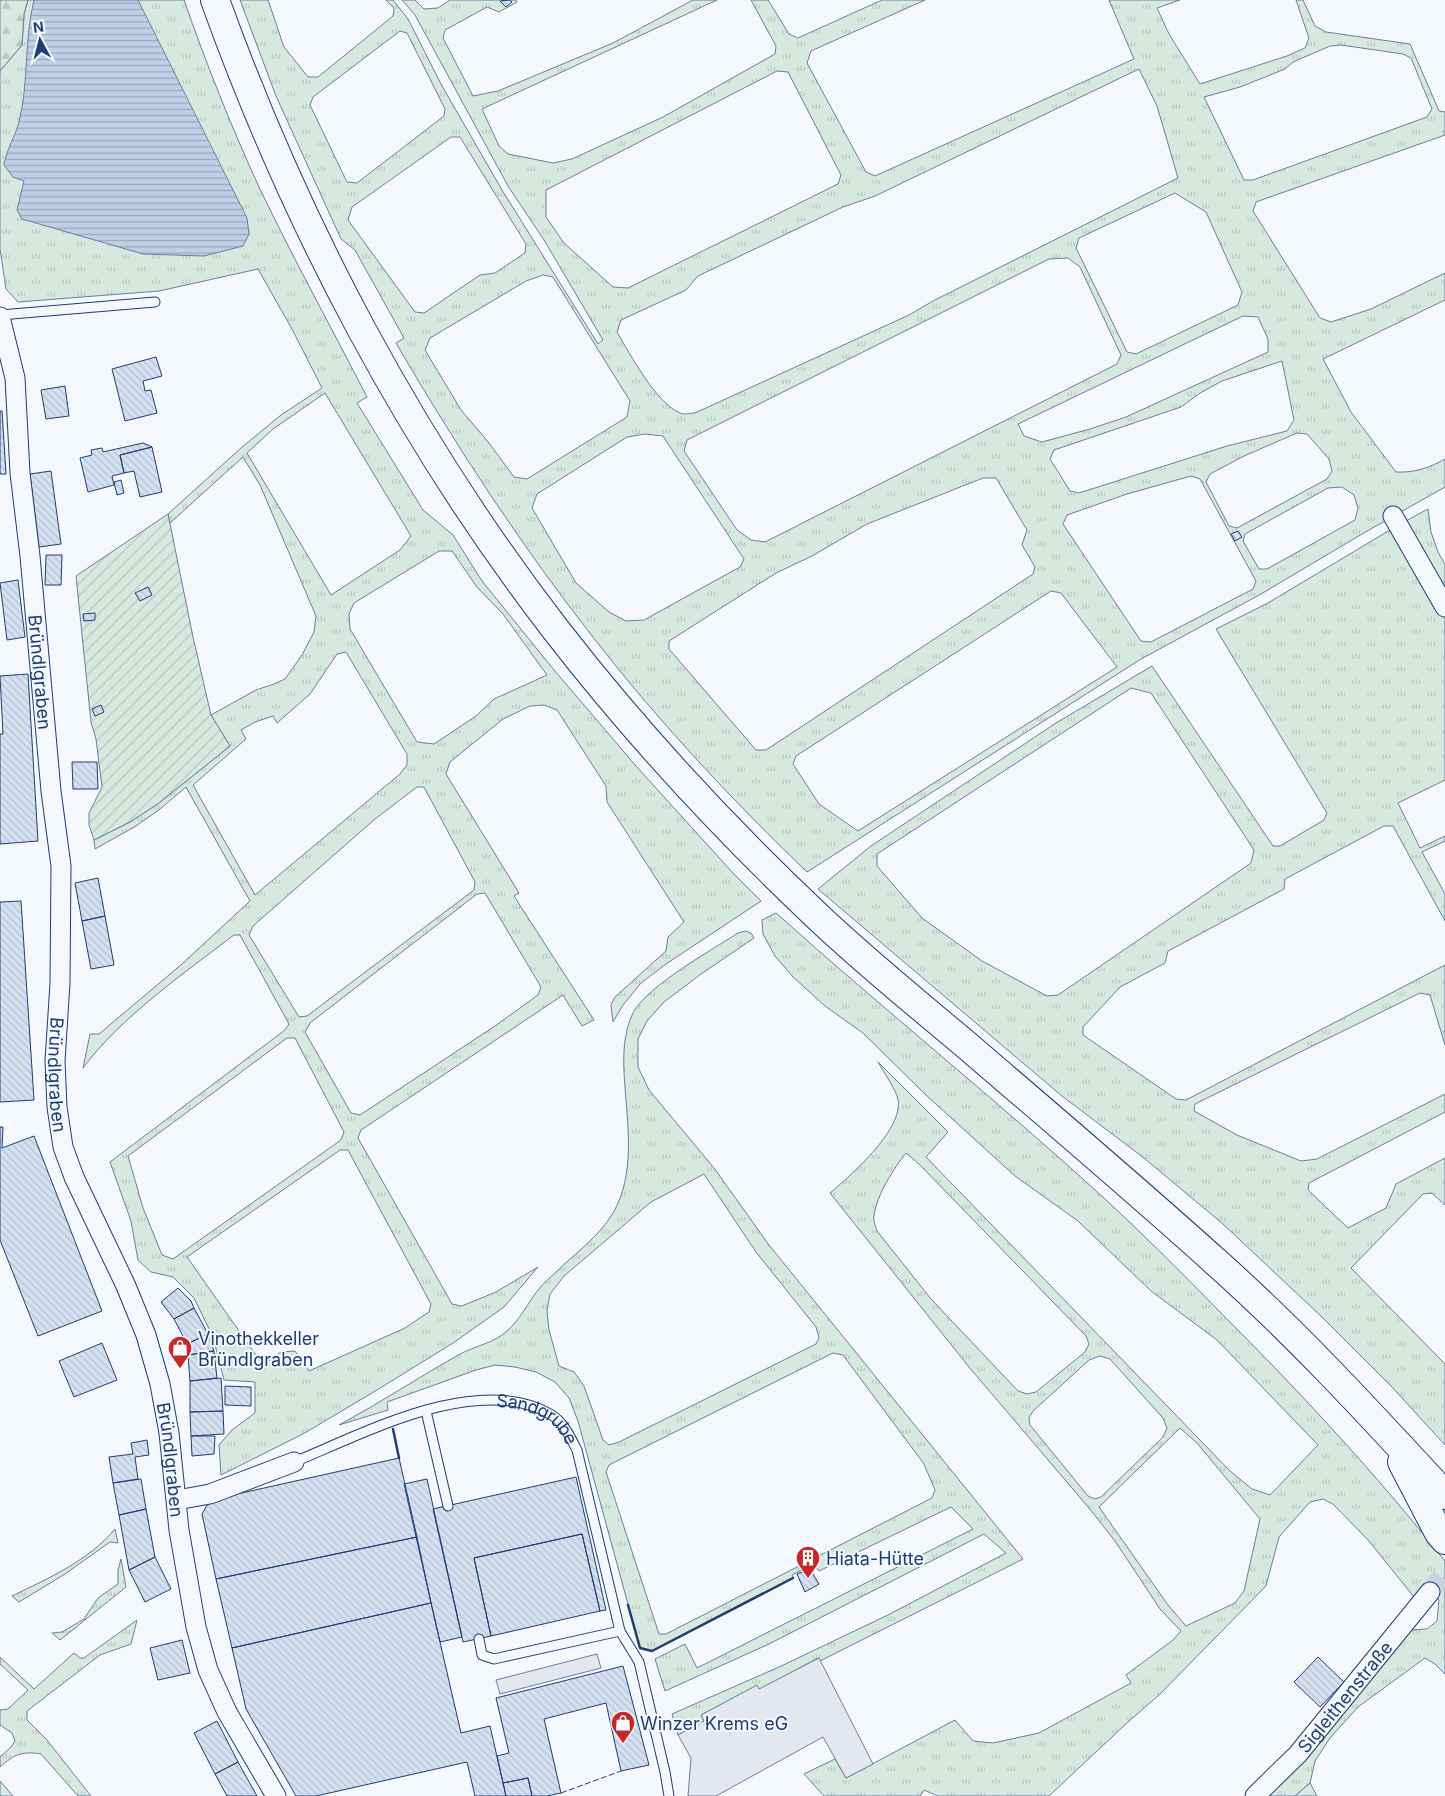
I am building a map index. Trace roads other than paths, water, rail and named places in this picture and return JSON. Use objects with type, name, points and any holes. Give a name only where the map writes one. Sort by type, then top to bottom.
[{"type":"main road","points":[[215,0],[263,124],[313,233],[392,384],[446,473],[524,586],[591,674],[668,763],[755,856],[819,918],[1220,1265],[1316,1357],[1445,1494]]},
{"type":"main road","points":[[1385,1430],[1445,1540]]},
{"type":"street","name":"Bründlgraben","points":[[0,316],[14,378],[20,473],[30,556],[51,791],[61,866],[60,983],[56,1061],[57,1107],[63,1147],[74,1177],[126,1286],[146,1335],[160,1384],[169,1433],[179,1530],[194,1617],[208,1670],[227,1712],[276,1796]]},
{"type":"street","points":[[1393,516],[1445,607]]},
{"type":"street","name":"Sandgrube","points":[[177,1500],[210,1494],[294,1462]]},
{"type":"street","name":"Sigleithenstraße","points":[[1254,1796],[1298,1754],[1430,1592]]},
{"type":"lane","points":[[0,316],[155,302]]},
{"type":"lane","name":"Sandgrube","points":[[294,1462],[354,1436],[426,1411],[472,1401],[498,1400],[527,1404],[551,1415],[566,1429],[577,1450],[620,1630],[639,1662],[669,1796]]},
{"type":"lane","points":[[426,1411],[448,1506]]},
{"type":"lane","points":[[479,1638],[482,1655],[494,1660],[620,1630]]},
{"type":"water","points":[[34,0],[138,0],[247,218],[249,234],[243,246],[204,256],[143,254],[22,219],[17,210],[24,181],[13,177],[4,165],[19,122],[22,107],[29,30]]},
{"type":"tunnel","points":[[1430,1592],[1445,1571]]},
{"type":"place","name":"Vinothekkeller Bründlgraben","points":[[180,1369]]},
{"type":"place","name":"Hiata-Hütte","points":[[808,1579]]},
{"type":"place","name":"Winzer Krems eG","points":[[623,1744]]}]
